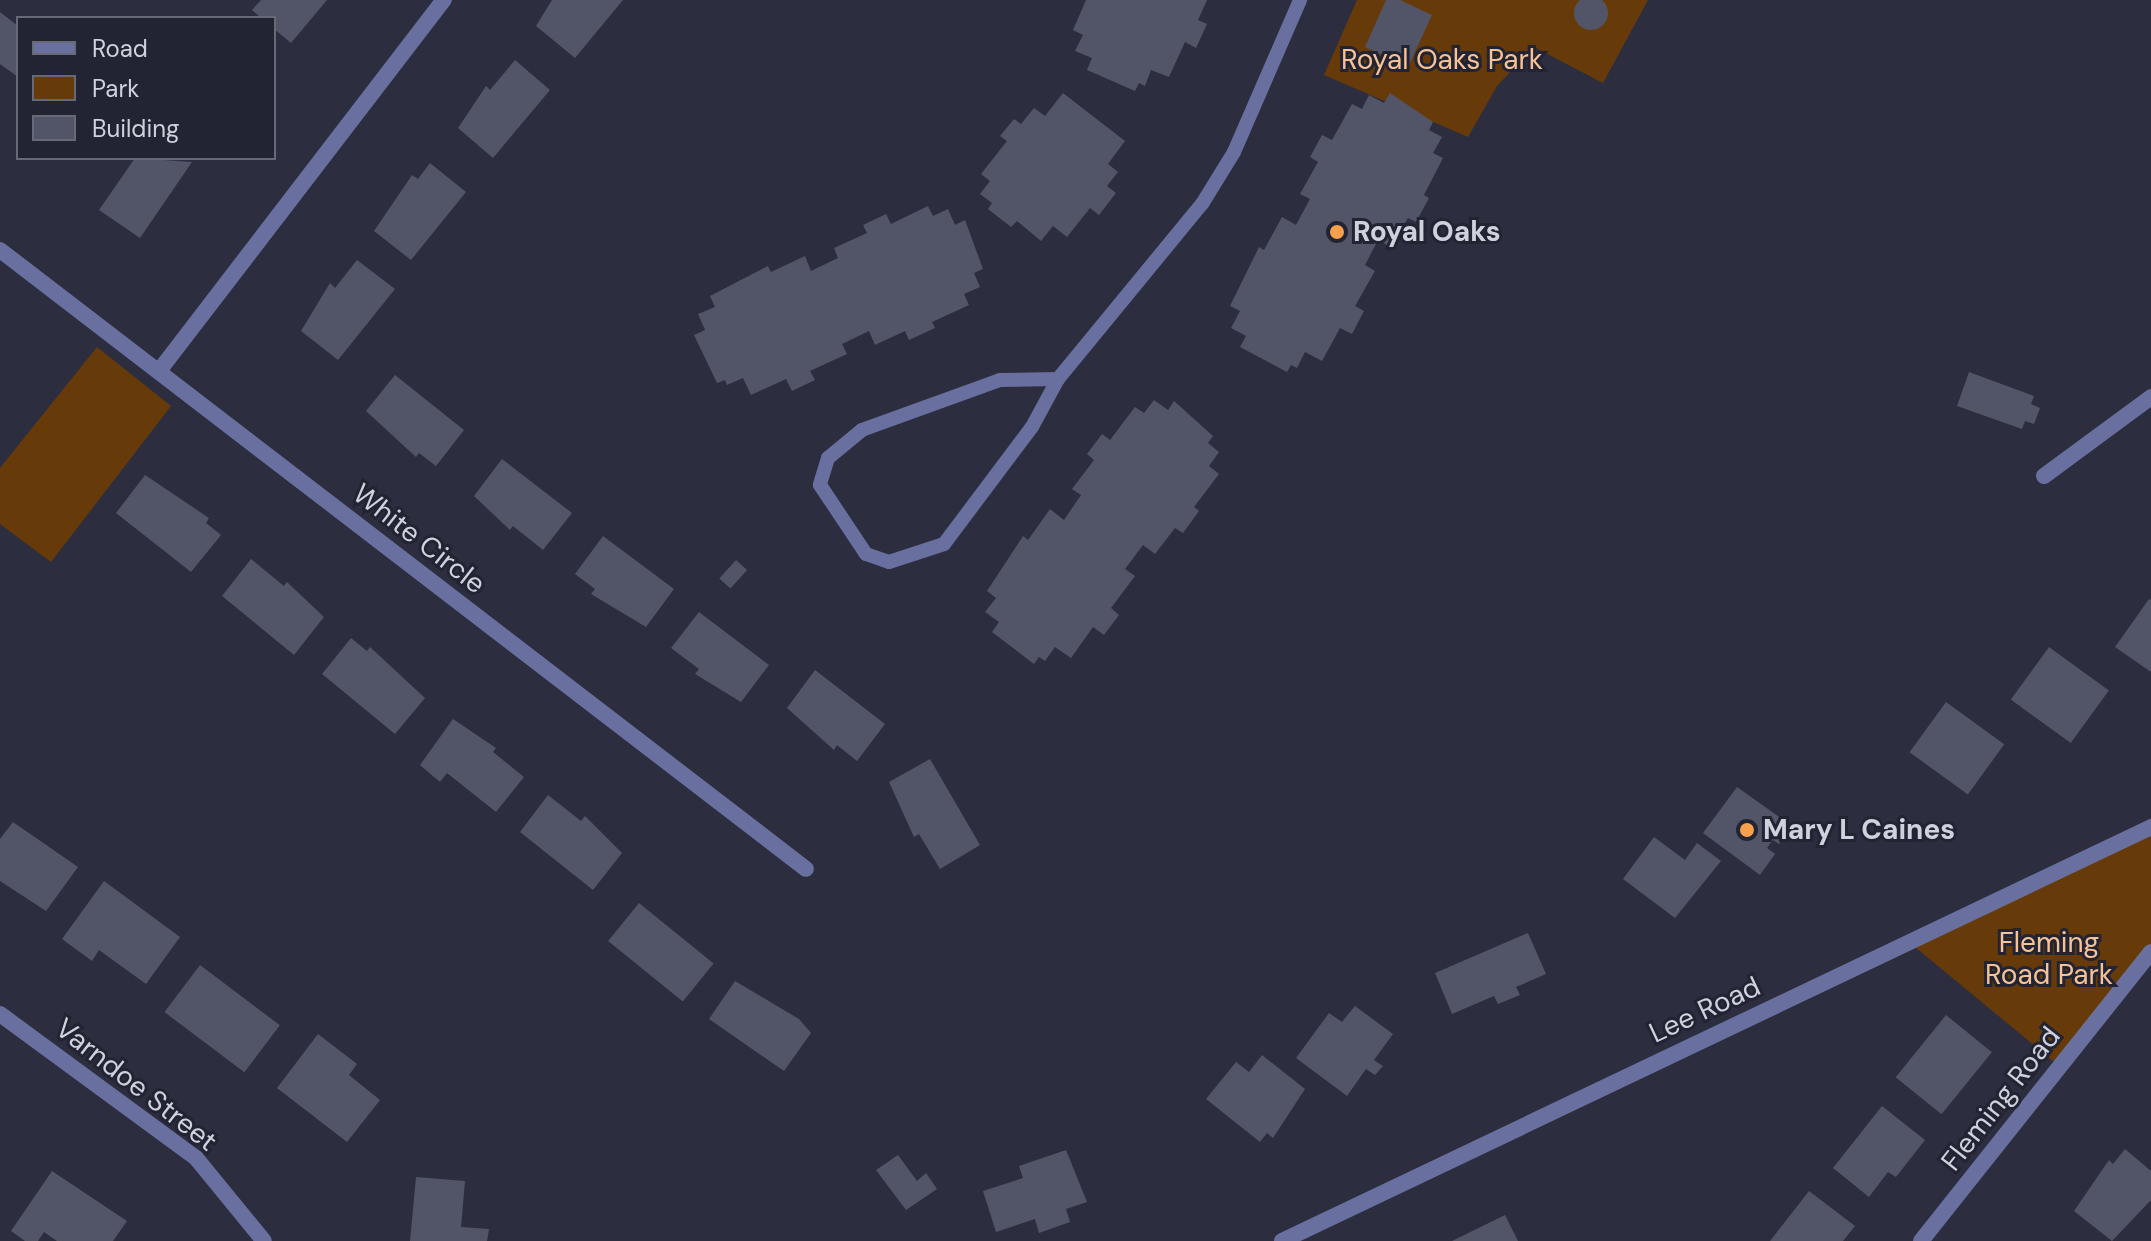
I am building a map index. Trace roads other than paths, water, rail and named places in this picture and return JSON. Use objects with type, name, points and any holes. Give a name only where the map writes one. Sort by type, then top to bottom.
[{"type":"street","points":[[159,371],[444,0]]},
{"type":"street","name":"White Circle","points":[[0,250],[806,869]]},
{"type":"street","points":[[2044,476],[2151,397]]},
{"type":"street","name":"Lee Road","points":[[1282,1241],[2151,827]]},
{"type":"street","name":"Fleming Road","points":[[1921,1241],[2151,952]]},
{"type":"street","name":"Varndoe Street","points":[[0,1014],[196,1158],[264,1241]]},
{"type":"lane","points":[[1058,379],[1000,380],[862,430],[828,458],[820,485],[866,554],[889,562],[944,544],[1032,427],[1058,379],[1202,204],[1234,152],[1300,0]]},
{"type":"place","name":"Royal Oaks","points":[[1337,232]]},
{"type":"place","name":"Mary L Caines","points":[[1747,830]]},
{"type":"park label","name":"Royal Oaks Park","points":[[1442,60]]},
{"type":"park label","name":"Fleming Road Park","points":[[2049,959]]}]
